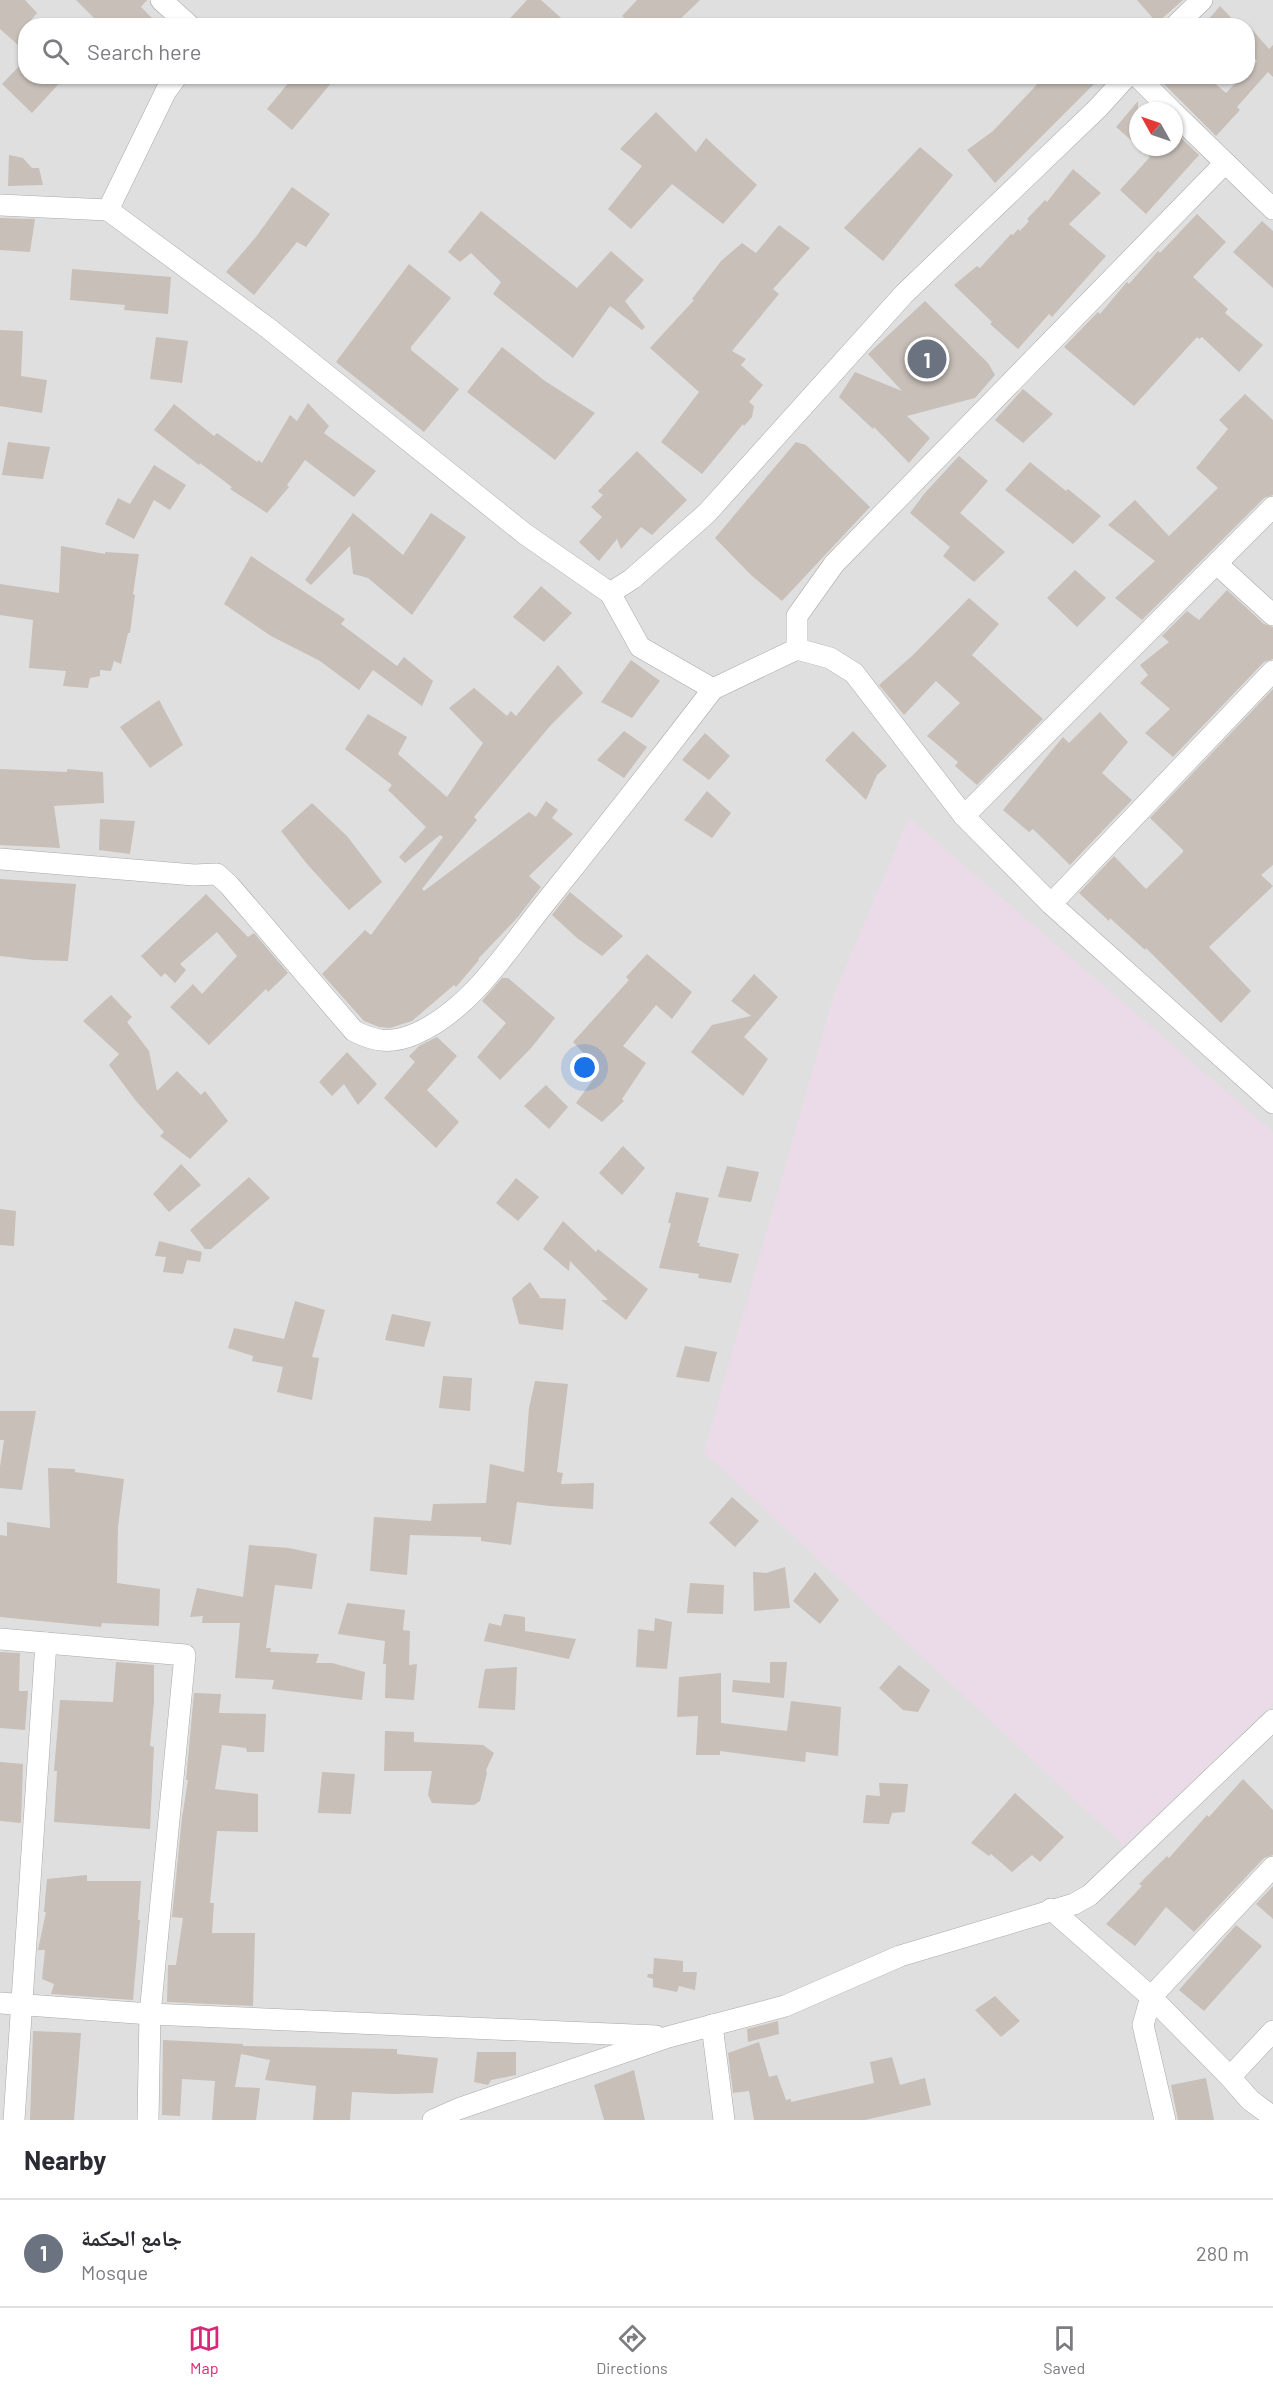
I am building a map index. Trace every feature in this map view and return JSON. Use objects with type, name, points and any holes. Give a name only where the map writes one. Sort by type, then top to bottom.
[{"type":"street","points":[[161,0],[181,18]]},
{"type":"street","points":[[1183,18],[1202,0]]},
{"type":"street","points":[[108,210],[171,84]]},
{"type":"street","points":[[610,593],[632,579],[707,513],[904,294],[1098,108],[1120,84]]},
{"type":"street","points":[[1145,84],[1163,102]]},
{"type":"street","points":[[1183,122],[1273,209]]},
{"type":"street","points":[[797,650],[797,616],[834,564],[1225,163]]},
{"type":"street","points":[[0,205],[108,210],[268,328],[525,534],[610,593],[640,647],[713,688]]},
{"type":"street","points":[[964,816],[1273,507]]},
{"type":"street","points":[[1217,564],[1273,615]]},
{"type":"street","points":[[0,859],[217,874],[229,885],[354,1031],[370,1039],[393,1041],[416,1033],[454,1009],[479,986],[605,830],[713,688],[797,650],[830,658],[854,673],[964,816],[1051,904],[1273,1103]]},
{"type":"street","points":[[1051,904],[1273,671]]},
{"type":"street","points":[[0,1639],[185,1656],[150,2014],[148,2120]]},
{"type":"street","points":[[14,2120],[46,1643]]},
{"type":"street","points":[[433,2120],[459,2114],[668,2037],[785,2006],[900,1956],[1074,1904],[1090,1895],[1273,1720]]},
{"type":"street","points":[[1165,2120],[1143,2025],[1151,1997],[1273,1867]]},
{"type":"street","points":[[1051,1909],[1151,1997],[1250,2100],[1273,2117]]},
{"type":"street","points":[[0,2003],[150,2014],[668,2037]]},
{"type":"street","points":[[712,2025],[724,2120]]},
{"type":"street","points":[[1230,2077],[1273,2031]]},
{"type":"shaded area","points":[[0,0],[1273,0],[1273,2120],[0,2120]]},
{"type":"shaded area","points":[[909,818],[1273,1132],[1273,1703],[1124,1846],[704,1452],[834,995]]},
{"type":"building","points":[[0,0],[25,0],[37,13],[33,18],[18,18],[18,45],[0,29]]},
{"type":"building","points":[[76,0],[147,0],[141,7],[152,18],[94,18]]},
{"type":"building","points":[[527,0],[541,0],[561,18],[510,18]]},
{"type":"building","points":[[637,0],[700,0],[681,18],[624,18],[622,16]]},
{"type":"building","points":[[1137,0],[1183,0],[1163,18],[1153,18]]},
{"type":"building","points":[[1220,6],[1231,18],[1210,18]]},
{"type":"building","points":[[1255,33],[1269,49],[1273,45],[1273,77],[1268,72],[1237,107],[1240,110],[1216,136],[1164,84],[1215,84],[1226,93],[1234,84],[1255,84],[1257,61],[1255,59]]},
{"type":"building","points":[[18,67],[18,84],[59,84],[32,113],[2,84]]},
{"type":"building","points":[[287,84],[330,84],[292,130],[267,109]]},
{"type":"building","points":[[1037,84],[1094,84],[995,183],[967,150],[993,131]]},
{"type":"building","points":[[656,112],[696,152],[706,138],[757,185],[723,224],[672,184],[631,229],[608,209],[642,166],[620,149]]},
{"type":"building","points":[[1129,112],[1129,138],[1116,127]]},
{"type":"building","points":[[1183,140],[1199,155],[1146,214],[1120,190],[1150,157],[1183,156]]},
{"type":"building","points":[[920,147],[953,175],[883,261],[844,228]]},
{"type":"building","points":[[9,155],[23,158],[32,168],[39,168],[43,185],[8,186]]},
{"type":"building","points":[[1073,169],[1101,193],[1069,224],[1106,256],[1052,317],[1049,314],[1018,349],[990,324],[992,322],[954,285],[977,266],[980,268],[1011,234],[1013,235],[1018,229],[1020,231],[1029,221],[1027,219],[1045,200],[1047,202]]},
{"type":"building","points":[[292,187],[330,214],[306,247],[297,242],[254,295],[226,272],[256,237]]},
{"type":"building","points":[[481,211],[577,288],[611,251],[644,280],[625,301],[645,327],[642,330],[610,306],[573,358],[493,294],[501,282],[471,253],[460,262],[448,252]]},
{"type":"building","points":[[1197,214],[1226,242],[1193,277],[1228,309],[1225,313],[1263,345],[1239,372],[1202,337],[1199,339],[1197,337],[1134,406],[1064,347],[1098,312],[1100,314],[1127,282],[1129,284],[1158,251],[1160,253]]},
{"type":"building","points":[[0,218],[35,219],[30,252],[0,250]]},
{"type":"building","points":[[1262,221],[1273,231],[1273,288],[1233,252]]},
{"type":"building","points":[[779,225],[810,248],[773,289],[779,294],[732,351],[746,359],[741,365],[763,385],[749,402],[754,406],[752,417],[744,426],[743,424],[702,474],[661,442],[699,392],[650,348],[694,300],[692,299],[721,261],[742,243],[756,253]]},
{"type":"building","points":[[409,264],[451,298],[411,347],[411,350],[459,389],[424,432],[336,362]]},
{"type":"building","points":[[72,269],[171,277],[168,314],[124,310],[125,305],[70,300]]},
{"type":"building","points":[[925,301],[988,363],[995,375],[975,398],[907,416],[930,438],[909,463],[874,427],[873,429],[839,397],[855,372],[902,391],[868,354]]},
{"type":"building","points":[[0,330],[23,331],[21,376],[47,380],[42,413],[0,406]]},
{"type":"building","points":[[156,337],[188,341],[182,383],[150,379]]},
{"type":"building","points":[[502,347],[545,381],[595,413],[555,460],[467,392]]},
{"type":"building","points":[[1023,389],[1053,414],[1023,443],[995,420]]},
{"type":"building","points":[[1245,394],[1273,420],[1273,495],[1264,498],[1142,620],[1115,598],[1155,561],[1108,525],[1135,500],[1169,536],[1218,488],[1196,468],[1228,429],[1219,420]]},
{"type":"building","points":[[308,403],[329,426],[324,433],[376,471],[354,497],[305,460],[287,485],[289,487],[267,513],[230,489],[232,487],[154,430],[174,404],[214,436],[217,433],[257,462],[259,460],[262,463],[290,415],[297,421]]},
{"type":"building","points":[[8,442],[50,447],[43,479],[2,475]]},
{"type":"building","points":[[796,442],[806,445],[870,507],[782,601],[751,575],[715,538]]},
{"type":"building","points":[[637,451],[687,500],[652,535],[641,527],[621,549],[617,539],[599,561],[579,542],[602,517],[591,507],[603,495],[598,491]]},
{"type":"building","points":[[959,456],[988,481],[960,513],[1005,552],[974,582],[943,556],[950,547],[910,513]]},
{"type":"building","points":[[1030,462],[1101,516],[1073,544],[1005,490]]},
{"type":"building","points":[[154,465],[186,485],[170,510],[154,500],[134,539],[105,524],[118,498],[130,504]]},
{"type":"building","points":[[353,513],[403,555],[431,513],[466,537],[412,615],[368,578],[353,574],[350,546],[311,585],[305,580]]},
{"type":"building","points":[[61,546],[105,554],[105,552],[139,554],[130,633],[128,633],[121,664],[114,661],[111,671],[100,670],[100,676],[90,678],[88,688],[63,686],[66,671],[29,668],[33,620],[0,615],[0,584],[59,593]]},
{"type":"building","points":[[251,556],[345,619],[341,624],[397,666],[404,657],[433,681],[422,706],[373,670],[359,690],[320,661],[271,636],[224,604]]},
{"type":"building","points":[[1075,570],[1106,598],[1077,627],[1047,598]]},
{"type":"building","points":[[541,586],[572,613],[544,642],[513,617]]},
{"type":"building","points":[[1227,590],[1264,624],[1273,627],[1273,659],[1264,662],[1173,757],[1145,733],[1170,709],[1140,683],[1148,675],[1140,665],[1169,642],[1162,636],[1187,611],[1199,620]]},
{"type":"building","points":[[969,598],[999,624],[972,655],[1043,719],[977,785],[955,766],[958,762],[927,736],[960,703],[936,681],[904,715],[879,685],[913,655]]},
{"type":"building","points":[[631,660],[660,681],[632,718],[601,702]]},
{"type":"building","points":[[558,665],[583,693],[550,726],[474,817],[477,820],[422,889],[424,891],[529,812],[536,817],[546,801],[558,810],[552,818],[573,834],[529,876],[541,887],[518,917],[478,959],[456,987],[454,985],[412,1021],[390,1028],[379,1027],[364,1021],[322,974],[365,930],[371,935],[443,837],[440,835],[405,863],[399,857],[426,827],[388,790],[392,785],[345,749],[368,714],[407,737],[398,754],[447,797],[483,743],[449,708],[474,688],[507,716],[511,711],[516,716]]},
{"type":"building","points":[[1273,689],[1273,865],[1261,875],[1273,886],[1209,947],[1251,991],[1221,1023],[1146,948],[1145,950],[1110,918],[1109,921],[1079,893],[1114,856],[1146,889],[1183,852],[1150,818]]},
{"type":"building","points":[[159,700],[183,745],[150,768],[120,727]]},
{"type":"building","points":[[1100,712],[1128,742],[1102,773],[1132,800],[1070,865],[1033,829],[1029,832],[1003,810],[1063,737],[1069,743]]},
{"type":"building","points":[[624,731],[647,747],[624,778],[597,760]]},
{"type":"building","points":[[853,731],[887,766],[877,775],[866,800],[825,760]]},
{"type":"building","points":[[705,733],[730,756],[709,780],[682,760]]},
{"type":"building","points":[[0,769],[67,772],[67,769],[103,772],[104,803],[54,806],[60,848],[0,845]]},
{"type":"building","points":[[707,791],[731,813],[712,838],[684,820]]},
{"type":"building","points":[[312,803],[347,836],[382,882],[349,910],[307,864],[281,831]]},
{"type":"building","points":[[100,819],[135,821],[130,854],[99,850]]},
{"type":"building","points":[[0,879],[76,884],[68,961],[0,956]]},
{"type":"building","points":[[570,892],[623,936],[602,956],[577,938],[552,915]]},
{"type":"building","points":[[206,894],[248,937],[254,933],[288,973],[268,992],[266,989],[209,1045],[170,1007],[193,984],[202,994],[237,956],[217,932],[180,964],[186,970],[175,983],[165,973],[161,977],[141,956]]},
{"type":"building","points":[[647,954],[692,992],[672,1019],[656,1005],[623,1046],[646,1063],[622,1099],[624,1101],[602,1122],[576,1103],[600,1070],[573,1042],[629,980],[626,977]]},
{"type":"building","points":[[754,974],[778,997],[744,1037],[768,1059],[743,1096],[691,1052],[712,1025],[751,1016],[731,1001]]},
{"type":"building","points":[[502,978],[508,978],[555,1018],[532,1047],[500,1080],[477,1057],[506,1023],[482,1001]]},
{"type":"building","points":[[111,995],[132,1017],[127,1022],[149,1051],[157,1091],[177,1071],[201,1095],[205,1091],[228,1121],[190,1159],[160,1136],[164,1132],[136,1101],[109,1065],[119,1054],[83,1021]]},
{"type":"building","points":[[437,1037],[457,1056],[427,1090],[459,1122],[436,1148],[384,1098],[415,1062],[409,1056],[419,1046]]},
{"type":"building","points":[[347,1052],[377,1084],[358,1105],[344,1084],[332,1096],[319,1082]]},
{"type":"building","points":[[546,1085],[568,1107],[549,1129],[524,1106]]},
{"type":"building","points":[[623,1146],[645,1168],[622,1195],[599,1173]]},
{"type":"building","points":[[181,1164],[201,1185],[169,1212],[153,1194]]},
{"type":"building","points":[[727,1166],[759,1172],[751,1202],[718,1197]]},
{"type":"building","points":[[249,1177],[270,1198],[211,1249],[205,1249],[190,1230]]},
{"type":"building","points":[[516,1178],[539,1197],[518,1221],[496,1203]]},
{"type":"building","points":[[676,1192],[709,1198],[697,1243],[700,1243],[699,1246],[739,1254],[731,1283],[698,1278],[699,1274],[659,1268],[671,1223],[668,1223]]},
{"type":"building","points":[[0,1209],[16,1211],[14,1246],[0,1245]]},
{"type":"building","points":[[563,1221],[596,1252],[598,1249],[648,1289],[626,1320],[601,1300],[608,1300],[570,1261],[569,1271],[543,1249]]},
{"type":"building","points":[[159,1241],[202,1252],[200,1262],[187,1260],[183,1274],[163,1272],[166,1257],[155,1256]]},
{"type":"building","points":[[530,1282],[539,1298],[566,1299],[563,1330],[519,1324],[512,1298]]},
{"type":"building","points":[[295,1301],[325,1310],[312,1357],[319,1358],[312,1400],[277,1392],[283,1367],[252,1361],[253,1356],[228,1348],[234,1328],[284,1339]]},
{"type":"building","points":[[392,1314],[431,1322],[424,1347],[385,1340]]},
{"type":"building","points":[[685,1346],[717,1352],[709,1382],[676,1377]]},
{"type":"building","points":[[443,1376],[472,1378],[470,1411],[439,1408]]},
{"type":"building","points":[[535,1381],[568,1384],[557,1472],[563,1473],[561,1484],[594,1483],[593,1509],[517,1502],[511,1545],[481,1541],[481,1537],[410,1535],[407,1575],[370,1571],[374,1517],[431,1521],[433,1504],[486,1503],[490,1464],[524,1472],[529,1408]]},
{"type":"building","points":[[0,1411],[36,1411],[22,1490],[0,1488],[4,1440],[0,1440]]},
{"type":"building","points":[[48,1468],[75,1469],[75,1472],[124,1479],[118,1527],[117,1583],[160,1589],[159,1626],[102,1623],[101,1627],[0,1617],[0,1535],[7,1536],[7,1522],[50,1528]]},
{"type":"building","points":[[732,1497],[759,1521],[735,1547],[709,1523]]},
{"type":"building","points":[[249,1545],[289,1548],[317,1554],[312,1589],[275,1585],[266,1648],[271,1648],[270,1652],[319,1654],[316,1663],[332,1663],[365,1672],[362,1700],[272,1689],[274,1680],[235,1678],[240,1623],[202,1623],[203,1616],[190,1617],[197,1588],[243,1597]]},
{"type":"building","points":[[785,1567],[790,1608],[754,1611],[753,1572],[766,1573]]},
{"type":"building","points":[[815,1572],[839,1600],[820,1624],[793,1601]]},
{"type":"building","points":[[690,1583],[724,1585],[723,1614],[687,1613]]},
{"type":"building","points":[[347,1603],[405,1610],[403,1630],[410,1631],[409,1665],[417,1664],[414,1700],[385,1698],[386,1664],[383,1664],[385,1641],[338,1634]]},
{"type":"building","points":[[504,1614],[525,1617],[525,1631],[576,1639],[569,1659],[484,1641],[489,1623],[501,1626]]},
{"type":"building","points":[[655,1618],[672,1622],[667,1669],[636,1667],[638,1629],[654,1631]]},
{"type":"building","points":[[0,1652],[20,1653],[19,1691],[28,1691],[25,1730],[0,1728]]},
{"type":"building","points":[[116,1662],[154,1665],[150,1746],[154,1747],[150,1829],[54,1822],[57,1771],[54,1771],[60,1700],[113,1702]]},
{"type":"building","points":[[770,1662],[787,1662],[784,1698],[732,1692],[733,1680],[770,1683]]},
{"type":"building","points":[[899,1665],[930,1690],[918,1712],[903,1710],[879,1688]]},
{"type":"building","points":[[517,1667],[515,1710],[478,1708],[485,1669]]},
{"type":"building","points":[[721,1673],[721,1723],[787,1731],[791,1701],[841,1707],[838,1756],[806,1752],[805,1762],[720,1751],[720,1755],[696,1755],[698,1716],[677,1717],[679,1677]]},
{"type":"building","points":[[194,1693],[221,1694],[219,1713],[266,1714],[264,1752],[247,1752],[246,1748],[222,1745],[215,1789],[258,1794],[258,1832],[217,1831],[210,1903],[214,1903],[212,1933],[255,1933],[253,2006],[167,2002],[168,1965],[176,1965],[183,1918],[172,1917],[188,1780],[186,1780]]},
{"type":"building","points":[[385,1731],[414,1732],[414,1742],[483,1745],[494,1753],[486,1770],[480,1801],[474,1805],[432,1803],[428,1795],[432,1771],[384,1771]]},
{"type":"building","points":[[0,1762],[23,1764],[21,1823],[0,1821]]},
{"type":"building","points":[[322,1772],[355,1774],[351,1814],[318,1813]]},
{"type":"building","points":[[1243,1779],[1273,1810],[1273,1855],[1264,1858],[1194,1932],[1166,1907],[1135,1946],[1106,1924],[1142,1886],[1139,1884],[1167,1856],[1169,1858]]},
{"type":"building","points":[[879,1783],[908,1784],[905,1812],[892,1813],[889,1824],[863,1823],[866,1795],[880,1796]]},
{"type":"building","points":[[1015,1793],[1064,1837],[1040,1862],[1032,1855],[1012,1872],[991,1854],[989,1856],[971,1843]]},
{"type":"building","points":[[87,1875],[87,1881],[141,1881],[133,2000],[51,1994],[54,1984],[42,1979],[45,1950],[38,1950],[46,1912],[44,1912],[47,1879]]},
{"type":"building","points":[[1273,1886],[1273,1919],[1256,1904]]},
{"type":"building","points":[[1236,1925],[1262,1946],[1204,2011],[1179,1990]]},
{"type":"building","points":[[654,1958],[683,1961],[683,1972],[697,1972],[695,1990],[679,1986],[677,1992],[653,1987],[653,1979],[647,1977],[648,1974],[653,1974]]},
{"type":"building","points":[[995,1996],[1020,2021],[1001,2037],[975,2010]]},
{"type":"building","points":[[778,2021],[779,2034],[748,2042],[747,2029]]},
{"type":"building","points":[[33,2031],[81,2033],[74,2120],[30,2120]]},
{"type":"building","points":[[163,2040],[243,2044],[243,2046],[397,2049],[397,2054],[438,2058],[433,2093],[352,2092],[350,2120],[313,2120],[316,2086],[265,2080],[270,2060],[241,2054],[235,2087],[260,2088],[256,2120],[212,2120],[215,2081],[182,2079],[180,2116],[162,2115]]},
{"type":"building","points":[[759,2042],[769,2077],[777,2075],[786,2100],[791,2099],[791,2102],[874,2083],[870,2062],[892,2057],[900,2085],[925,2078],[931,2105],[865,2120],[754,2120],[749,2091],[733,2093],[728,2053]]},
{"type":"building","points":[[477,2052],[516,2052],[516,2075],[491,2080],[488,2085],[474,2082]]},
{"type":"building","points":[[634,2070],[645,2120],[604,2120],[594,2085]]},
{"type":"building","points":[[1206,2078],[1214,2120],[1178,2120],[1171,2085]]},
{"type":"place","name":"جامع الحكمة","points":[[927,359]]}]
